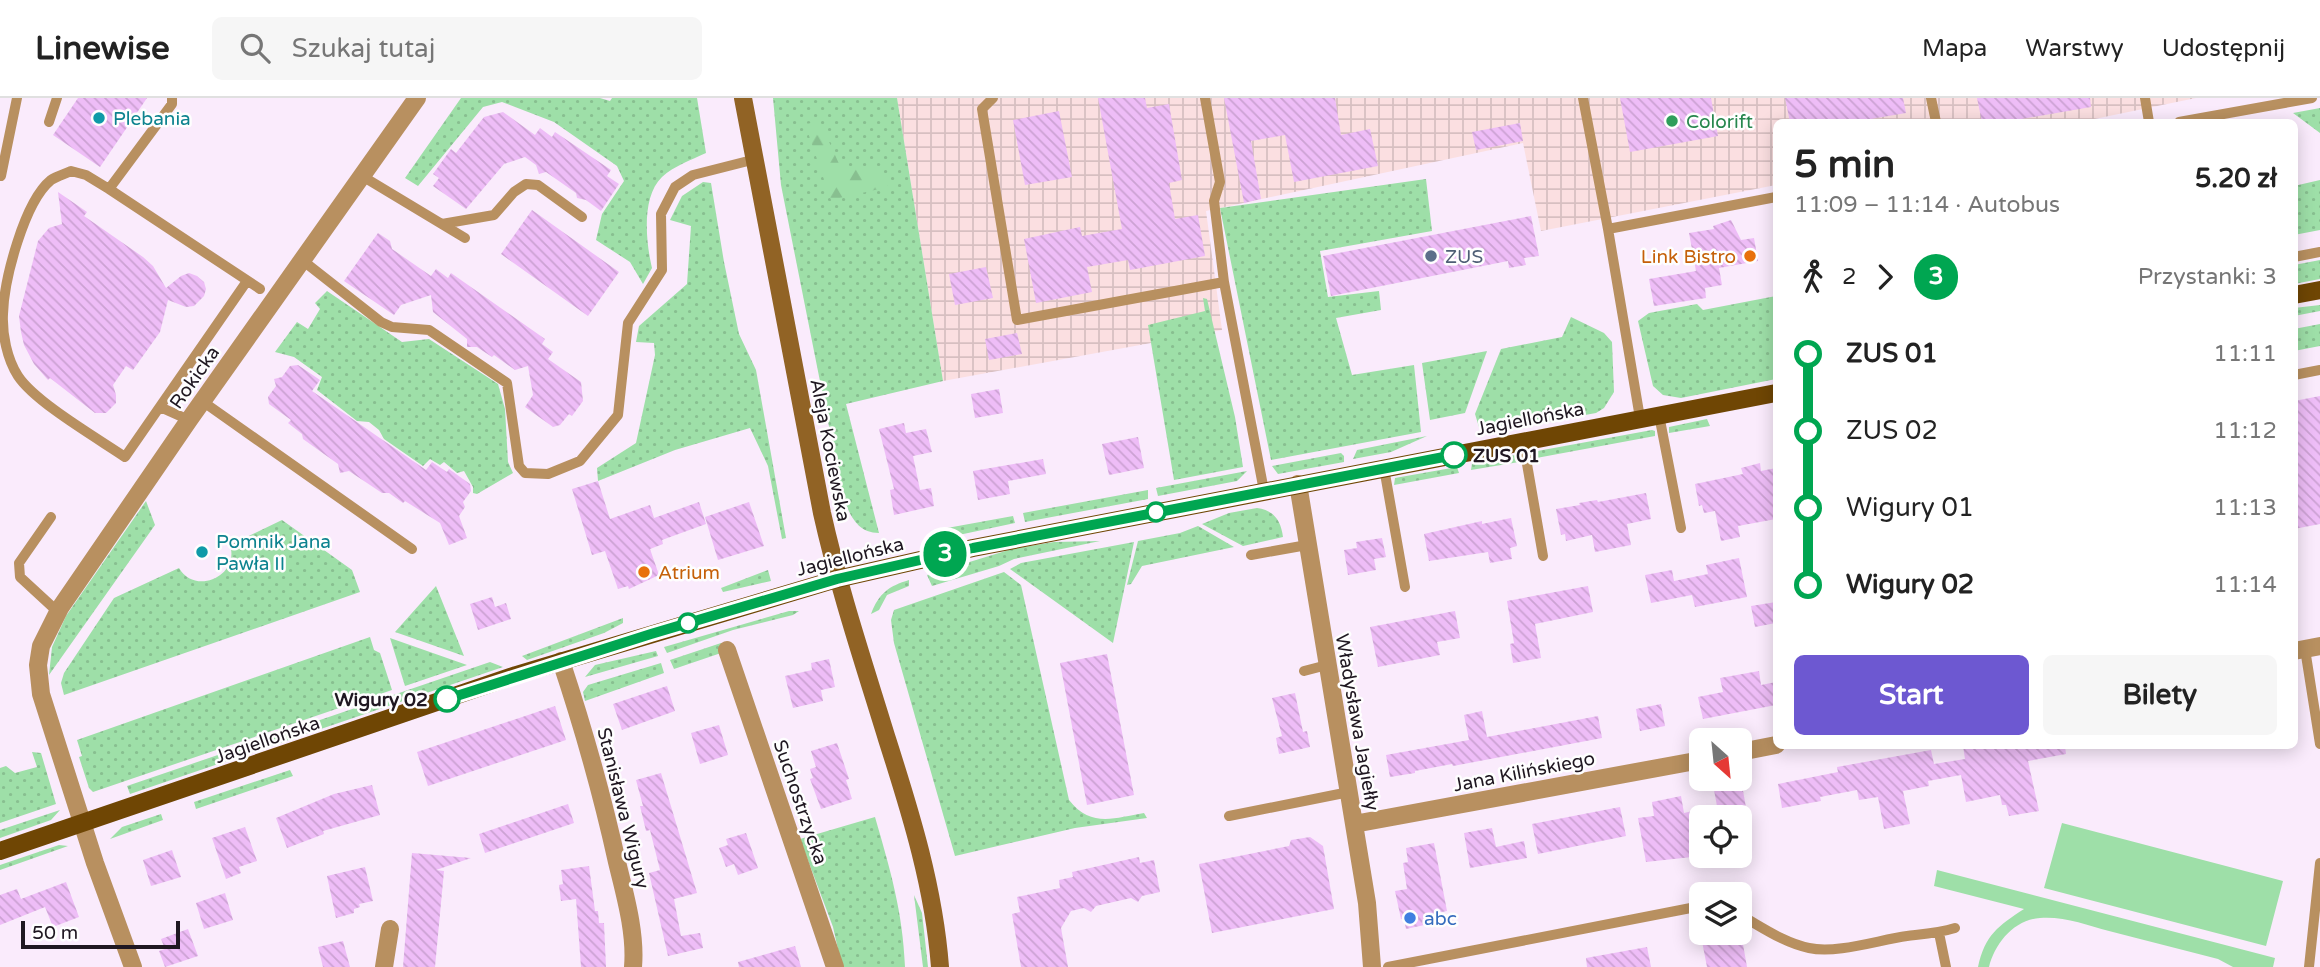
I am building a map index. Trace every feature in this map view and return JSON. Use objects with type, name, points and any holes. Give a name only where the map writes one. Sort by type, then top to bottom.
[{"type":"main road","points":[[2298,294],[2320,290]]},
{"type":"main road","name":"Jagiellońska","points":[[0,852],[561,661],[837,579],[973,548],[1773,394]]},
{"type":"street","name":"Aleja Kociewska","points":[[743,98],[837,579],[923,855],[936,925],[940,967]]},
{"type":"street","name":"Rokicka","points":[[83,824],[41,694],[38,665],[41,646],[58,612],[202,401],[362,176],[408,101]]},
{"type":"street","name":"Władysława Jagiełły","points":[[1298,484],[1370,925],[1371,967]]},
{"type":"street","name":"Suchostrzycka","points":[[727,650],[835,967]]},
{"type":"street","name":"Stanisława Wigury","points":[[561,661],[600,784],[624,891],[634,954],[632,967]]},
{"type":"street","points":[[1752,750],[1773,746]]},
{"type":"street","name":"Jana Kilińskiego","points":[[1354,824],[1689,762]]},
{"type":"street","points":[[83,824],[133,967]]},
{"type":"street","points":[[384,967],[390,929]]},
{"type":"lane","points":[[1,176],[17,98]]},
{"type":"lane","points":[[49,121],[57,98]]},
{"type":"lane","points":[[109,189],[172,104],[172,98]]},
{"type":"lane","points":[[993,98],[982,109],[1017,320],[1224,282]]},
{"type":"lane","points":[[1205,98],[1220,182],[1214,201],[1224,282],[1264,491]]},
{"type":"lane","points":[[1583,98],[1640,418]]},
{"type":"lane","points":[[1931,98],[1935,119]]},
{"type":"lane","points":[[2145,98],[2148,119]]},
{"type":"lane","points":[[2196,119],[2312,98]]},
{"type":"lane","points":[[302,260],[381,322],[393,327],[429,330],[507,383],[519,466],[525,473],[548,474],[580,461],[618,415],[628,323],[662,270],[662,214],[668,197],[675,187],[693,175],[756,159]]},
{"type":"lane","points":[[247,281],[125,457],[30,391],[17,374],[5,344],[2,314],[19,232],[50,181],[71,171],[86,175],[109,189],[260,289]]},
{"type":"lane","points":[[362,176],[465,238]]},
{"type":"lane","points":[[442,224],[494,215],[514,192],[526,184],[538,185],[582,217]]},
{"type":"lane","points":[[1608,229],[1773,198]]},
{"type":"lane","points":[[2298,256],[2320,252]]},
{"type":"lane","points":[[2298,374],[2320,370]]},
{"type":"lane","points":[[202,401],[412,549]]},
{"type":"lane","points":[[160,407],[190,420]]},
{"type":"lane","points":[[1659,415],[1681,528]]},
{"type":"lane","points":[[1523,440],[1543,556]]},
{"type":"lane","points":[[1384,468],[1405,587]]},
{"type":"lane","points":[[51,517],[19,563],[20,577],[58,612]]},
{"type":"lane","points":[[1251,555],[1307,545]]},
{"type":"lane","points":[[2306,648],[2320,744]]},
{"type":"lane","points":[[1304,671],[1326,665]]},
{"type":"lane","points":[[1229,816],[1349,792]]},
{"type":"lane","points":[[2309,967],[2320,863]]},
{"type":"lane","points":[[1388,967],[1689,908]]},
{"type":"lane","points":[[1752,922],[1789,942],[1811,949],[1836,948],[1939,933],[1955,928]]},
{"type":"lane","points":[[1939,933],[1945,967]]},
{"type":"shaded area","points":[[897,98],[2196,98],[2094,119],[1773,119],[1773,186],[1541,231],[1523,143],[1206,211],[1222,330],[943,381]]},
{"type":"green space","points":[[461,98],[600,98],[610,101],[612,98],[697,98],[706,153],[672,170],[655,186],[647,221],[652,268],[643,284],[630,262],[596,240],[602,214],[624,181],[617,166],[554,122],[502,102],[483,107],[418,186],[405,178]]},
{"type":"green space","points":[[773,98],[897,98],[943,381],[846,404],[879,533],[865,530],[855,522],[843,497],[781,185]]},
{"type":"green space","points":[[2320,108],[2320,133],[2293,113]]},
{"type":"green space","points":[[820,122],[840,166],[881,166],[888,187],[831,200],[805,124]]},
{"type":"green space","points":[[1426,179],[1432,231],[1320,251],[1328,297],[1379,291],[1381,310],[1336,318],[1352,375],[1414,365],[1421,432],[1271,460],[1220,208]]},
{"type":"green space","points":[[2320,180],[2320,230],[2298,234],[2298,185]]},
{"type":"green space","points":[[703,182],[711,183],[739,334],[756,370],[786,538],[782,539],[768,466],[750,428],[675,450],[598,481],[597,468],[636,443],[655,355],[654,343],[636,342],[639,326],[687,284],[691,226],[670,220],[682,196]]},
{"type":"green space","points":[[2320,260],[2320,279],[2298,283],[2298,264]]},
{"type":"green space","points":[[327,291],[402,342],[429,339],[498,384],[505,409],[508,462],[513,473],[477,494],[473,493],[473,487],[464,471],[457,473],[444,462],[440,465],[430,459],[423,466],[384,439],[379,430],[369,422],[357,421],[317,390],[322,377],[294,357],[275,352],[297,322],[308,329],[320,309],[315,303]]},
{"type":"green space","points":[[1773,297],[1773,380],[1681,398],[1663,395],[1653,386],[1638,321],[1649,313],[1697,304],[1703,310]]},
{"type":"green space","points":[[1203,298],[1207,299],[1235,417],[1243,467],[1174,480],[1148,325],[1205,311]]},
{"type":"green space","points":[[2320,305],[2320,311],[2298,315],[2298,308]]},
{"type":"green space","points":[[1571,317],[1604,333],[1612,342],[1614,392],[1604,408],[1596,413],[1547,422],[1479,427],[1475,414],[1501,349],[1562,337]]},
{"type":"green space","points":[[2320,324],[2320,346],[2298,350],[2298,328]]},
{"type":"green space","points":[[1487,351],[1465,413],[1430,420],[1422,363]]},
{"type":"green space","points":[[1707,419],[1710,426],[1669,433],[1669,427]]},
{"type":"green space","points":[[1655,431],[1655,436],[1531,459],[1530,455],[1532,452]]},
{"type":"green space","points":[[1427,436],[1391,452],[1353,459],[1357,450]]},
{"type":"green space","points":[[1341,453],[1344,462],[1278,474],[1272,466]]},
{"type":"green space","points":[[1515,455],[1519,462],[1471,470],[1472,463]]},
{"type":"green space","points":[[1457,467],[1459,473],[1394,485],[1395,478]]},
{"type":"green space","points":[[1247,471],[1237,481],[1158,496],[1156,488]]},
{"type":"green space","points":[[1148,490],[1148,499],[1025,522],[1023,513]]},
{"type":"green space","points":[[146,501],[155,525],[49,675],[52,647],[66,616]]},
{"type":"green space","points":[[1257,508],[1276,517],[1283,537],[1243,546],[1202,524],[1229,513]]},
{"type":"green space","points":[[1013,516],[1015,523],[954,536],[949,535],[947,528]]},
{"type":"green space","points":[[282,520],[352,570],[360,592],[64,695],[61,683],[64,673],[114,598],[179,568],[195,581],[214,579],[228,566],[230,545]]},
{"type":"green space","points":[[1198,526],[1234,547],[1142,566],[1131,584],[1127,585],[1138,541],[1180,533]]},
{"type":"green space","points":[[1100,541],[1014,559],[932,586],[927,575],[1012,549],[1054,542]]},
{"type":"green space","points":[[1134,542],[1113,643],[1010,569],[1021,563]]},
{"type":"green space","points":[[768,570],[771,581],[723,592],[721,588]]},
{"type":"green space","points":[[1004,572],[1021,585],[1069,800],[1077,809],[1094,818],[1144,813],[1147,818],[1075,828],[955,856],[894,643],[891,620],[894,610]]},
{"type":"green space","points":[[909,580],[909,586],[887,595],[879,610],[871,614],[886,591]]},
{"type":"green space","points":[[436,586],[464,656],[395,632]]},
{"type":"green space","points":[[789,611],[799,611],[667,653],[664,647]]},
{"type":"green space","points":[[623,618],[623,623],[604,633],[527,660],[522,656]]},
{"type":"green space","points":[[370,637],[374,650],[380,653],[392,690],[93,792],[89,788],[79,757],[82,756],[77,740]]},
{"type":"green space","points":[[390,638],[467,665],[405,686]]},
{"type":"green space","points":[[721,643],[724,652],[674,669],[670,660]]},
{"type":"green space","points":[[656,651],[658,656],[585,677],[595,665]]},
{"type":"green space","points":[[490,662],[503,667],[130,794],[127,786]]},
{"type":"green space","points":[[661,663],[664,673],[585,701],[583,692],[588,685]]},
{"type":"green space","points":[[32,752],[41,753],[56,804],[0,823],[0,768],[6,766],[15,773],[37,767]]},
{"type":"green space","points":[[290,770],[293,776],[196,809],[194,802]]},
{"type":"green space","points":[[60,810],[51,820],[0,838],[0,830]]},
{"type":"green space","points":[[161,814],[163,820],[110,839],[122,827]]},
{"type":"green space","points":[[875,817],[899,909],[905,967],[842,967],[833,927],[800,839]]},
{"type":"green space","points":[[2062,823],[2283,881],[2266,946],[2044,888]]},
{"type":"green space","points":[[59,845],[68,846],[0,870],[0,865]]},
{"type":"green space","points":[[1937,870],[2275,958],[2273,967],[2233,967],[2218,959],[2075,922],[2040,918],[2014,928],[2001,941],[1989,967],[1978,967],[1984,947],[1994,932],[2024,909],[1934,886]]},
{"type":"green space","points":[[914,895],[922,913],[928,967],[923,967]]},
{"type":"building","name":"Plebania","points":[[78,98],[147,98],[100,167],[53,135]]},
{"type":"building","points":[[1098,98],[1145,98],[1147,108],[1169,104],[1182,180],[1169,183],[1175,219],[1198,215],[1205,256],[1130,270],[1128,260],[1087,267],[1092,292],[1036,303],[1024,239],[1080,227],[1082,236],[1122,229]]},
{"type":"building","points":[[1224,98],[1335,98],[1341,135],[1370,129],[1378,166],[1294,182],[1285,135],[1251,141],[1261,199],[1244,203]]},
{"type":"building","points":[[1620,98],[1711,98],[1718,136],[1630,152]]},
{"type":"building","points":[[1785,98],[1903,98],[1906,113],[1871,119],[1789,119]]},
{"type":"building","points":[[1977,98],[2090,98],[2091,107],[2021,119],[1981,119]]},
{"type":"building","points":[[1059,111],[1072,177],[1025,185],[1013,120]]},
{"type":"building","points":[[503,112],[535,135],[540,128],[552,137],[555,132],[611,170],[607,176],[619,184],[601,211],[586,200],[577,198],[576,193],[546,172],[539,174],[536,165],[525,157],[504,164],[466,209],[433,186],[439,178],[433,174],[451,149],[456,153],[484,117]]},
{"type":"building","points":[[1520,123],[1523,141],[1476,150],[1472,132]]},
{"type":"building","points":[[58,192],[87,212],[84,216],[143,257],[153,266],[166,288],[189,273],[204,282],[206,289],[204,296],[194,306],[186,307],[168,300],[160,332],[133,370],[126,366],[113,385],[116,403],[106,413],[95,413],[50,378],[48,380],[34,364],[24,345],[21,332],[19,316],[38,241],[49,228],[62,224]]},
{"type":"building","points":[[532,210],[619,272],[588,316],[501,254]]},
{"type":"building","name":"ZUS","points":[[1531,216],[1539,256],[1524,258],[1526,265],[1509,268],[1508,261],[1331,296],[1323,256]]},
{"type":"building","points":[[1731,220],[1741,240],[1754,238],[1758,261],[1719,268],[1722,285],[1705,288],[1706,298],[1654,306],[1649,279],[1696,271],[1689,233],[1714,229],[1713,226]]},
{"type":"building","points":[[378,233],[390,241],[392,249],[431,276],[436,269],[448,278],[451,273],[545,339],[542,344],[553,352],[548,359],[581,382],[583,401],[572,416],[569,414],[560,425],[553,427],[525,407],[533,395],[528,366],[515,370],[494,355],[492,357],[477,347],[467,347],[467,339],[433,312],[431,295],[401,305],[394,315],[344,281]]},
{"type":"building","points":[[986,267],[993,298],[955,305],[949,274]]},
{"type":"building","points":[[1017,333],[1022,354],[989,360],[985,339]]},
{"type":"building","points":[[298,365],[320,380],[312,391],[426,470],[432,462],[447,472],[449,469],[470,484],[471,491],[463,502],[465,507],[459,516],[467,538],[449,545],[440,523],[405,501],[403,503],[389,493],[382,493],[349,471],[340,473],[338,464],[303,439],[302,434],[288,423],[291,420],[269,404],[268,397],[276,386],[274,379],[282,377],[290,366]]},
{"type":"building","points":[[999,389],[1003,413],[975,418],[971,394]]},
{"type":"building","points":[[2320,396],[2320,524],[2298,528],[2298,400]]},
{"type":"building","points":[[904,423],[906,433],[926,429],[932,452],[913,456],[920,490],[931,488],[934,506],[894,515],[890,490],[894,489],[879,429]]},
{"type":"building","points":[[1138,437],[1144,468],[1109,475],[1102,444]]},
{"type":"building","points":[[1043,459],[1046,474],[1008,481],[1010,494],[978,500],[973,471]]},
{"type":"building","points":[[1760,463],[1761,471],[1773,469],[1773,520],[1738,526],[1740,537],[1721,541],[1715,511],[1704,513],[1702,505],[1699,506],[1695,484],[1743,474],[1741,468]]},
{"type":"building","points":[[598,481],[610,519],[650,505],[654,518],[699,502],[706,524],[662,540],[663,544],[650,549],[659,575],[629,589],[628,586],[618,589],[605,551],[592,555],[572,489]]},
{"type":"building","points":[[1646,493],[1651,519],[1627,524],[1631,545],[1595,552],[1592,535],[1566,541],[1565,534],[1561,535],[1556,509]]},
{"type":"building","points":[[749,502],[764,546],[718,560],[705,517]]},
{"type":"building","points":[[1511,518],[1517,546],[1510,548],[1512,559],[1490,563],[1488,552],[1429,561],[1424,534],[1482,521],[1482,524]]},
{"type":"building","points":[[1382,538],[1386,557],[1374,559],[1376,570],[1348,575],[1344,550],[1357,548],[1356,542]]},
{"type":"building","points":[[1739,558],[1747,597],[1695,607],[1692,595],[1651,603],[1645,575],[1672,570],[1674,581],[1708,574],[1706,565]]},
{"type":"building","points":[[1588,586],[1593,612],[1535,624],[1541,658],[1513,663],[1510,644],[1514,643],[1507,601]]},
{"type":"building","points":[[492,597],[495,607],[506,603],[511,619],[478,630],[470,604]]},
{"type":"building","points":[[1773,602],[1773,624],[1755,627],[1751,606]]},
{"type":"building","points":[[1455,611],[1460,638],[1437,642],[1440,655],[1378,667],[1370,627]]},
{"type":"building","points":[[1107,654],[1134,795],[1087,805],[1060,663]]},
{"type":"building","points":[[829,659],[835,687],[821,690],[823,701],[793,708],[785,676],[812,670],[811,663]]},
{"type":"building","points":[[1759,671],[1761,685],[1773,683],[1773,706],[1703,719],[1698,697],[1723,692],[1720,678]]},
{"type":"building","points":[[667,686],[675,711],[622,730],[613,704]]},
{"type":"building","points":[[1295,693],[1303,732],[1307,731],[1310,747],[1279,754],[1276,738],[1282,736],[1272,698]]},
{"type":"building","points":[[1661,704],[1665,726],[1640,731],[1636,709]]},
{"type":"building","points":[[555,706],[566,740],[428,786],[417,752]]},
{"type":"building","points":[[1482,711],[1487,737],[1598,716],[1602,738],[1390,777],[1386,755],[1469,740],[1464,715]]},
{"type":"building","points":[[719,725],[728,755],[700,764],[691,733]]},
{"type":"building","points":[[837,743],[849,779],[846,780],[852,799],[821,809],[810,779],[813,778],[810,769],[816,767],[811,751]]},
{"type":"building","points":[[1963,749],[2065,749],[2066,754],[2028,761],[2039,811],[2009,816],[2006,805],[2002,805],[2000,795],[1966,802],[1961,775],[1928,781],[1929,786],[1903,791],[1910,824],[1884,829],[1878,797],[1859,800],[1857,790],[1820,797],[1821,801],[1782,808],[1778,784],[1838,772],[1837,767],[1931,750],[1934,764],[1965,759]]},
{"type":"building","points":[[661,773],[697,893],[674,899],[681,936],[700,933],[703,948],[668,956],[649,873],[660,870],[650,830],[646,831],[636,780]]},
{"type":"building","points":[[372,785],[380,815],[323,831],[324,834],[287,848],[276,818],[334,794]]},
{"type":"building","points":[[1714,791],[1743,791],[1746,805],[1717,805]]},
{"type":"building","points":[[1681,796],[1684,813],[1689,812],[1689,857],[1646,862],[1638,818],[1654,816],[1652,802]]},
{"type":"building","points":[[568,804],[574,823],[485,853],[479,834]]},
{"type":"building","points":[[1620,807],[1626,836],[1538,854],[1532,824]]},
{"type":"building","points":[[245,827],[257,861],[239,867],[241,873],[226,879],[212,838]]},
{"type":"building","points":[[1492,828],[1496,847],[1524,841],[1527,858],[1470,868],[1464,833]]},
{"type":"building","points":[[746,833],[758,868],[738,875],[734,864],[726,867],[719,848],[728,845],[726,839]]},
{"type":"building","points":[[1310,837],[1323,846],[1334,909],[1212,933],[1199,864],[1289,846],[1291,840]]},
{"type":"building","points":[[1434,843],[1447,911],[1427,915],[1429,924],[1406,929],[1395,891],[1407,889],[1403,863],[1408,862],[1406,848]]},
{"type":"building","points":[[172,850],[181,877],[151,886],[143,860]]},
{"type":"building","points":[[412,853],[471,858],[436,870],[444,871],[435,967],[403,967]]},
{"type":"building","points":[[1139,857],[1140,863],[1154,860],[1160,892],[1142,896],[1138,902],[1131,898],[1096,906],[1091,912],[1084,908],[1071,911],[1061,928],[1068,967],[1021,967],[1012,914],[1020,912],[1017,897],[1060,888],[1059,880],[1073,877],[1072,872]]},
{"type":"building","points":[[589,866],[595,911],[598,911],[599,923],[604,923],[606,967],[581,967],[576,899],[561,901],[561,870]]},
{"type":"building","points":[[365,867],[373,901],[359,904],[360,907],[354,909],[354,913],[336,918],[327,876]]},
{"type":"building","points":[[66,882],[79,917],[53,927],[45,907],[0,925],[0,895],[17,889],[21,899]]},
{"type":"building","points":[[225,893],[233,920],[204,929],[196,903]]},
{"type":"building","points":[[188,929],[198,956],[165,967],[159,951],[165,949],[161,939]]},
{"type":"building","points":[[343,941],[350,967],[323,967],[318,947]]},
{"type":"building","points":[[1703,945],[1743,945],[1747,967],[1707,967]]},
{"type":"building","points":[[795,946],[801,967],[739,967],[738,962]]},
{"type":"building","points":[[1647,947],[1651,967],[1587,967],[1586,958]]},
{"type":"bus line","name":"3","points":[[447,699],[516,675],[837,579],[973,548],[1454,455]]},
{"type":"place","name":"Plebania","points":[[99,118]]},
{"type":"place","name":"Colorift","points":[[1672,121]]},
{"type":"place","name":"ZUS","points":[[1431,256]]},
{"type":"place","name":"Link Bistro","points":[[1750,256]]},
{"type":"place","name":"ZUS 01","points":[[1454,455]]},
{"type":"place","name":"Pomnik Jana Pawła II","points":[[202,552]]},
{"type":"place","name":"Atrium","points":[[644,572]]},
{"type":"place","name":"Wigury 02","points":[[447,699]]},
{"type":"place","name":"abc","points":[[1410,918]]}]
